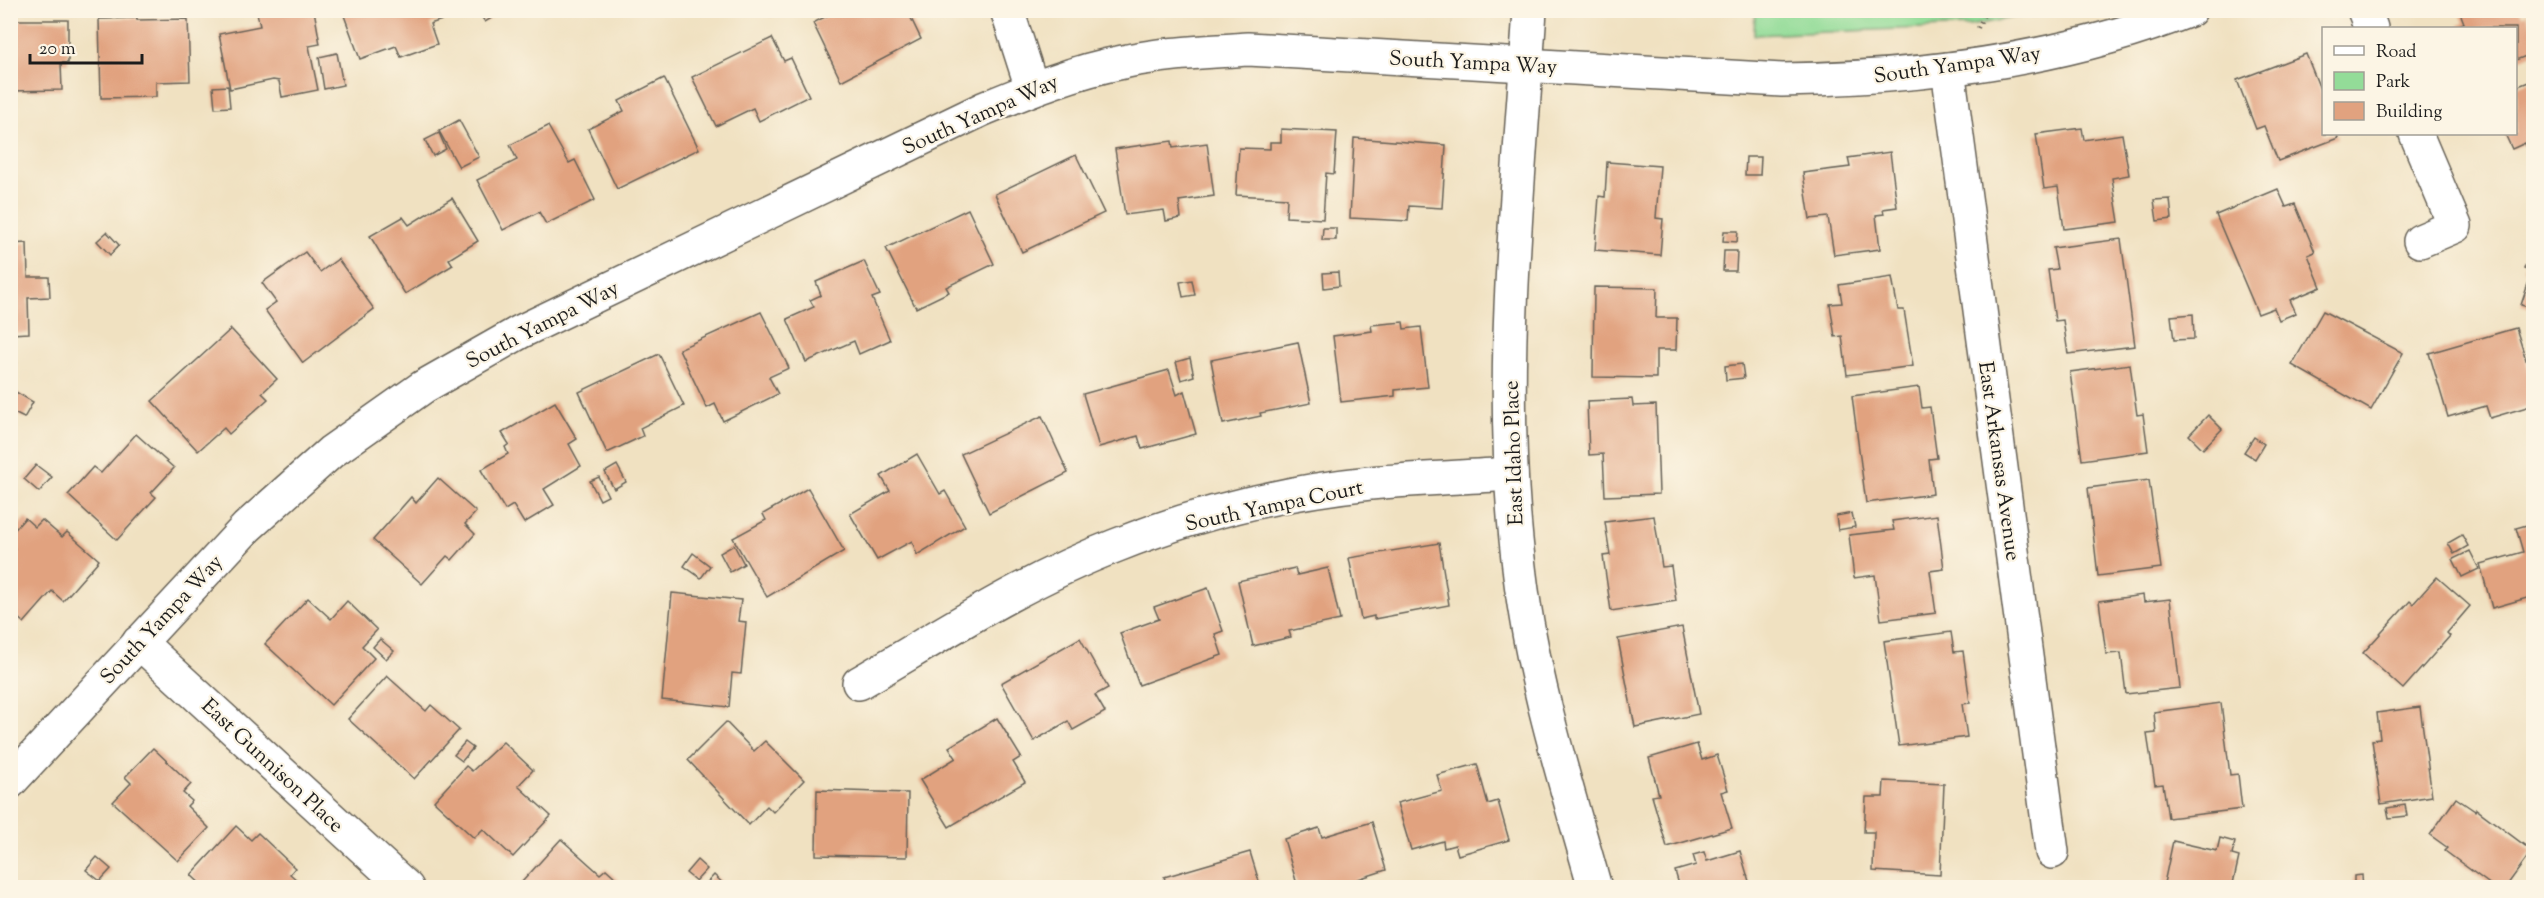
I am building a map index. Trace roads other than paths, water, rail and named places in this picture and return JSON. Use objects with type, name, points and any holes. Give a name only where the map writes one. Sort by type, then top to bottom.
[{"type":"street","points":[[1007,10],[1032,88]]},
{"type":"street","name":"East Idaho Place","points":[[1530,10],[1510,332],[1511,474],[1520,575],[1531,645],[1546,715],[1595,888]]},
{"type":"street","name":"South Yampa Way","points":[[10,782],[247,527],[332,452],[423,387],[520,332],[972,114],[1032,88],[1123,62],[1185,53],[1248,49],[1782,80],[1844,79],[1948,69],[2069,47],[2190,10]]},
{"type":"street","points":[[2364,10],[2372,27]]},
{"type":"street","name":"East Arkansas Avenue","points":[[1948,69],[2052,852]]},
{"type":"street","points":[[2416,135],[2455,226],[2420,241]]},
{"type":"street","name":"South Yampa Court","points":[[859,683],[1019,589],[1115,546],[1216,513],[1318,490],[1371,483],[1511,474]]},
{"type":"street","name":"East Gunnison Place","points":[[139,642],[406,888]]}]
